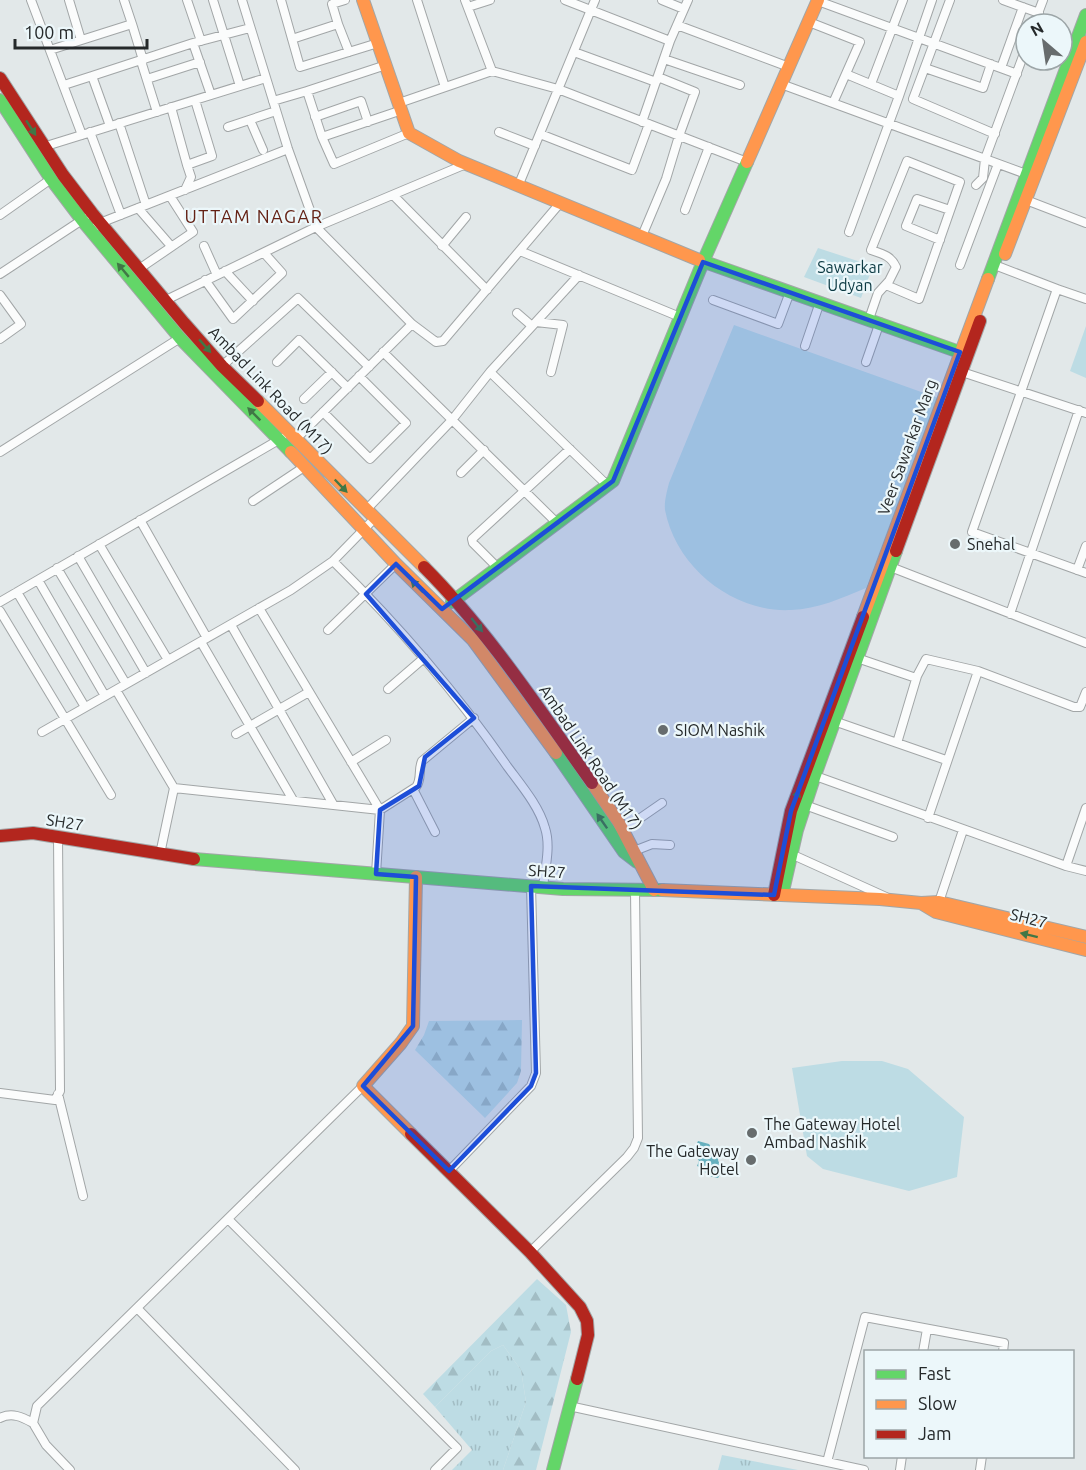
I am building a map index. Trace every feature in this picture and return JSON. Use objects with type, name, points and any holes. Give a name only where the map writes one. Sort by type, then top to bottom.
[{"type":"street","points":[[31,0],[63,86],[121,215]]},
{"type":"street","points":[[69,0],[81,40]]},
{"type":"street","points":[[124,0],[157,112]]},
{"type":"street","points":[[187,0],[200,62],[211,95]]},
{"type":"street","points":[[213,0],[240,86]]},
{"type":"street","points":[[242,0],[288,149],[316,227],[412,324],[436,342],[441,342],[561,202]]},
{"type":"street","points":[[281,0],[300,67],[378,43]]},
{"type":"street","points":[[345,0],[332,4],[349,52]]},
{"type":"street","points":[[363,0],[409,133],[425,144],[466,164],[703,262],[964,354]]},
{"type":"street","points":[[417,0],[445,87]]},
{"type":"street","points":[[490,0],[466,4],[492,71]]},
{"type":"street","points":[[565,0],[670,41]]},
{"type":"street","points":[[519,184],[595,0]]},
{"type":"street","points":[[662,0],[684,9]]},
{"type":"street","points":[[540,134],[632,170],[657,80],[670,41],[688,0]]},
{"type":"street","points":[[442,609],[613,481],[703,262],[818,0],[1017,74],[985,159],[983,178],[976,185]]},
{"type":"street","points":[[872,84],[903,0]]},
{"type":"street","points":[[849,232],[932,0]]},
{"type":"street","points":[[950,0],[914,99],[994,134]]},
{"type":"street","points":[[1004,0],[1036,12]]},
{"type":"street","points":[[1000,68],[1023,7]]},
{"type":"street","name":"Veer Sawarkar Marg","points":[[778,896],[788,820],[810,774],[964,354],[1026,174],[1086,15]]},
{"type":"street","points":[[809,22],[860,42],[833,103]]},
{"type":"street","points":[[50,50],[132,24]]},
{"type":"street","points":[[292,39],[338,24]]},
{"type":"street","points":[[677,25],[789,67]]},
{"type":"street","points":[[63,86],[250,27]]},
{"type":"street","name":"Veer Sawarkar Marg","points":[[996,265],[1026,200],[1086,42]]},
{"type":"street","points":[[574,52],[695,92],[678,136],[666,179],[642,236]]},
{"type":"street","points":[[664,59],[740,85]]},
{"type":"street","points":[[147,79],[200,62]]},
{"type":"street","points":[[926,68],[982,88],[991,64]]},
{"type":"street","points":[[273,100],[386,65]]},
{"type":"street","points":[[322,137],[368,122],[445,87],[492,71],[558,89],[747,162]]},
{"type":"street","points":[[846,74],[899,96]]},
{"type":"street","points":[[92,76],[110,126]]},
{"type":"street","name":"Ambad Link Road (M17)","points":[[0,78],[87,217]]},
{"type":"street","points":[[43,147],[266,78]]},
{"type":"street","points":[[781,84],[1026,174]]},
{"type":"street","points":[[307,91],[322,137],[334,164],[409,133]]},
{"type":"street","name":"Ambad Link Road (M17)","points":[[0,100],[51,179],[96,227],[180,331],[456,599],[526,690],[623,830],[641,864]]},
{"type":"street","points":[[187,165],[212,156],[195,100]]},
{"type":"street","points":[[315,117],[361,101],[368,122]]},
{"type":"street","points":[[171,107],[191,177],[185,190]]},
{"type":"street","points":[[228,128],[276,111]]},
{"type":"street","points":[[250,120],[263,150]]},
{"type":"street","points":[[119,123],[142,207],[171,246]]},
{"type":"street","points":[[499,132],[535,146]]},
{"type":"street","points":[[685,210],[709,147]]},
{"type":"street","points":[[96,227],[288,149]]},
{"type":"street","points":[[866,362],[875,321],[878,293],[886,285],[896,267],[892,259],[871,250],[907,160],[960,182],[919,299],[886,285]]},
{"type":"street","points":[[166,300],[265,254],[316,227],[466,164]]},
{"type":"street","points":[[960,266],[998,164]]},
{"type":"street","points":[[0,215],[51,179]]},
{"type":"street","points":[[393,195],[487,290]]},
{"type":"street","points":[[139,269],[193,232],[170,196]]},
{"type":"street","points":[[939,240],[906,226],[917,199],[950,210]]},
{"type":"street","points":[[1026,200],[1085,221]]},
{"type":"street","points":[[0,274],[87,217]]},
{"type":"street","points":[[442,246],[466,217]]},
{"type":"street","name":"Ambad Link Road (M17)","points":[[96,227],[139,269],[166,300],[180,331],[222,366],[288,437],[304,467],[396,564],[473,640],[624,852],[641,864]]},
{"type":"street","points":[[204,246],[221,273],[253,301]]},
{"type":"street","points":[[520,251],[680,316]]},
{"type":"street","points":[[205,280],[233,319],[282,273],[265,254]]},
{"type":"street","points":[[996,265],[1086,299]]},
{"type":"street","points":[[42,732],[291,590],[333,561],[364,529],[370,515],[490,372],[579,275]]},
{"type":"street","points":[[1057,289],[972,532],[1082,572],[1086,546]]},
{"type":"street","points":[[713,300],[778,324],[790,292]]},
{"type":"street","points":[[0,295],[21,324],[0,339]]},
{"type":"street","points":[[222,366],[298,298],[369,367]]},
{"type":"street","points":[[805,346],[820,302]]},
{"type":"street","points":[[517,313],[534,324],[563,325],[551,372]]},
{"type":"street","points":[[0,602],[288,437],[324,412],[412,324]]},
{"type":"street","points":[[0,452],[180,331]]},
{"type":"street","points":[[277,362],[299,340],[348,387]]},
{"type":"street","points":[[383,352],[557,523]]},
{"type":"street","name":"Veer Sawarkar Marg","points":[[886,565],[962,372],[964,354]]},
{"type":"street","points":[[304,399],[332,372]]},
{"type":"street","points":[[490,372],[608,485]]},
{"type":"street","points":[[962,372],[1083,411],[1010,614]]},
{"type":"street","points":[[324,412],[370,459],[406,423],[359,376]]},
{"type":"street","points":[[498,568],[473,543],[472,539],[570,449]]},
{"type":"street","points":[[461,473],[484,450]]},
{"type":"street","points":[[253,501],[304,467]]},
{"type":"street","points":[[140,520],[292,800]]},
{"type":"street","points":[[99,544],[168,660]]},
{"type":"street","points":[[78,556],[146,673]]},
{"type":"street","points":[[333,561],[424,658],[474,718],[529,797],[545,826],[547,836],[537,887],[536,1073],[531,1086],[449,1171]]},
{"type":"street","points":[[328,630],[396,564]]},
{"type":"street","points":[[886,565],[1086,643]]},
{"type":"street","points":[[57,568],[126,684]]},
{"type":"street","points":[[38,580],[105,696]]},
{"type":"street","points":[[17,592],[85,707]]},
{"type":"street","points":[[260,608],[380,810],[376,874]]},
{"type":"street","points":[[0,611],[111,795]]},
{"type":"street","points":[[231,625],[333,804]]},
{"type":"street","points":[[853,657],[916,678]]},
{"type":"street","points":[[388,689],[424,658]]},
{"type":"street","points":[[897,743],[916,678],[926,659],[978,671],[1074,707],[1080,707],[1086,692]]},
{"type":"street","points":[[928,818],[978,671]]},
{"type":"street","points":[[116,690],[174,788],[160,854]]},
{"type":"street","points":[[236,734],[309,692]]},
{"type":"street","points":[[174,788],[380,810],[413,789],[418,784],[420,766],[425,757],[474,718]]},
{"type":"street","points":[[830,719],[946,760]]},
{"type":"street","points":[[351,762],[386,740]]},
{"type":"street","points":[[810,774],[928,818],[1086,871]]},
{"type":"street","name":"Veer Sawarkar Marg","points":[[778,896],[805,806],[810,774]]},
{"type":"street","points":[[413,789],[435,832]]},
{"type":"street","points":[[623,830],[662,803]]},
{"type":"street","points":[[805,806],[893,837]]},
{"type":"street","points":[[1066,866],[1086,808]]},
{"type":"street","points":[[939,902],[963,830]]},
{"type":"street","name":"SH27","points":[[0,836],[33,833],[181,858],[537,887],[894,900],[921,903],[936,912],[1086,950]]},
{"type":"street","points":[[0,1093],[55,1100],[60,1091],[58,837]]},
{"type":"street","points":[[634,851],[652,844],[670,845]]},
{"type":"street","points":[[791,854],[894,900]]},
{"type":"street","points":[[641,864],[654,890]]},
{"type":"street","points":[[33,1423],[37,1406],[363,1086],[413,1026],[416,877]]},
{"type":"street","points":[[530,1252],[627,1157],[638,1137],[635,891]]},
{"type":"street","points":[[921,903],[939,902],[1086,937]]},
{"type":"street","points":[[363,1086],[530,1252],[580,1307],[587,1322],[588,1335],[553,1470]]},
{"type":"street","points":[[58,1094],[82,1196]]},
{"type":"street","points":[[228,1219],[457,1448],[435,1470]]},
{"type":"street","points":[[137,1308],[295,1470]]},
{"type":"street","points":[[827,1462],[865,1317],[1004,1343],[1003,1350]]},
{"type":"street","points":[[923,1350],[927,1329]]},
{"type":"street","points":[[569,1406],[864,1470]]},
{"type":"street","points":[[0,1418],[6,1415],[21,1416],[33,1423],[46,1445],[70,1470]]},
{"type":"highlighted area","points":[[703,262],[960,352],[791,811],[774,895],[531,886],[536,1073],[531,1086],[449,1171],[363,1086],[413,1026],[416,877],[376,874],[380,810],[419,786],[425,757],[474,718],[366,594],[396,564],[442,609],[613,481]]},
{"type":"green space","name":"Sawarkar Udyan","points":[[818,248],[873,266],[861,298],[804,277]]},
{"type":"green space","points":[[734,325],[938,398],[866,588],[811,608],[770,609],[749,604],[729,595],[711,583],[681,551],[671,531],[665,510],[669,483]]},
{"type":"green space","points":[[1086,326],[1086,378],[1070,371]]},
{"type":"green space","points":[[522,1020],[521,1071],[517,1083],[485,1118],[415,1050],[429,1021]]},
{"type":"green space","points":[[842,1061],[882,1061],[908,1069],[964,1117],[957,1177],[909,1191],[823,1169],[807,1156],[792,1068]]},
{"type":"green space","points":[[537,1279],[566,1305],[571,1332],[536,1470],[503,1470],[526,1402],[521,1370],[503,1345],[491,1351],[435,1407],[423,1394]]},
{"type":"green space","points":[[503,1345],[521,1370],[526,1402],[503,1470],[452,1470],[472,1450],[435,1407],[491,1351]]},
{"type":"green space","points":[[722,1455],[798,1470],[718,1470]]},
{"type":"water","points":[[698,1141],[709,1144],[719,1155],[718,1160],[722,1171],[718,1178],[708,1176],[702,1168],[697,1166],[699,1161],[694,1151]]},
{"type":"traffic: fast","points":[[988,279],[1086,15]]},
{"type":"traffic: fast","points":[[0,100],[51,179],[82,220],[180,338],[291,452]]},
{"type":"traffic: fast","points":[[452,602],[613,481],[703,262],[747,162]]},
{"type":"traffic: fast","points":[[699,260],[965,354]]},
{"type":"traffic: fast","points":[[783,891],[797,830],[815,775],[896,551]]},
{"type":"traffic: fast","points":[[556,753],[624,852],[637,862]]},
{"type":"traffic: fast","points":[[194,859],[563,889],[662,890]]},
{"type":"traffic: fast","points":[[553,1470],[577,1379]]},
{"type":"traffic: slow","points":[[363,0],[409,133],[459,161],[699,260]]},
{"type":"traffic: slow","points":[[747,162],[818,0]]},
{"type":"traffic: slow","points":[[1005,254],[1086,42]]},
{"type":"traffic: slow","points":[[863,617],[988,279]]},
{"type":"traffic: slow","points":[[258,401],[424,567]]},
{"type":"traffic: slow","points":[[291,452],[396,564],[473,640],[556,753]]},
{"type":"traffic: slow","points":[[592,783],[618,821],[654,890]]},
{"type":"traffic: slow","points":[[411,1134],[363,1086],[413,1026],[416,877]]},
{"type":"traffic: slow","points":[[662,890],[880,899],[921,903],[936,912],[1086,950]]},
{"type":"traffic: slow","points":[[921,903],[939,902],[1086,937]]},
{"type":"traffic: jam","points":[[0,78],[63,175],[92,213],[184,323],[222,366],[258,401]]},
{"type":"traffic: jam","points":[[896,551],[980,321]]},
{"type":"traffic: jam","points":[[424,567],[470,617],[592,783]]},
{"type":"traffic: jam","points":[[774,895],[791,811],[863,617]]},
{"type":"traffic: jam","points":[[0,836],[33,833],[194,859]]},
{"type":"traffic: jam","points":[[411,1134],[530,1252],[580,1307],[587,1321],[588,1335],[577,1379]]},
{"type":"place","name":"Snehal","points":[[955,544]]},
{"type":"place","name":"SIOM Nashik","points":[[663,730]]},
{"type":"place","name":"The Gateway Hotel Ambad Nashik","points":[[752,1133]]},
{"type":"place","name":"The Gateway Hotel","points":[[751,1160]]},
{"type":"district","name":"UTTAM NAGAR","points":[[254,217]]}]
